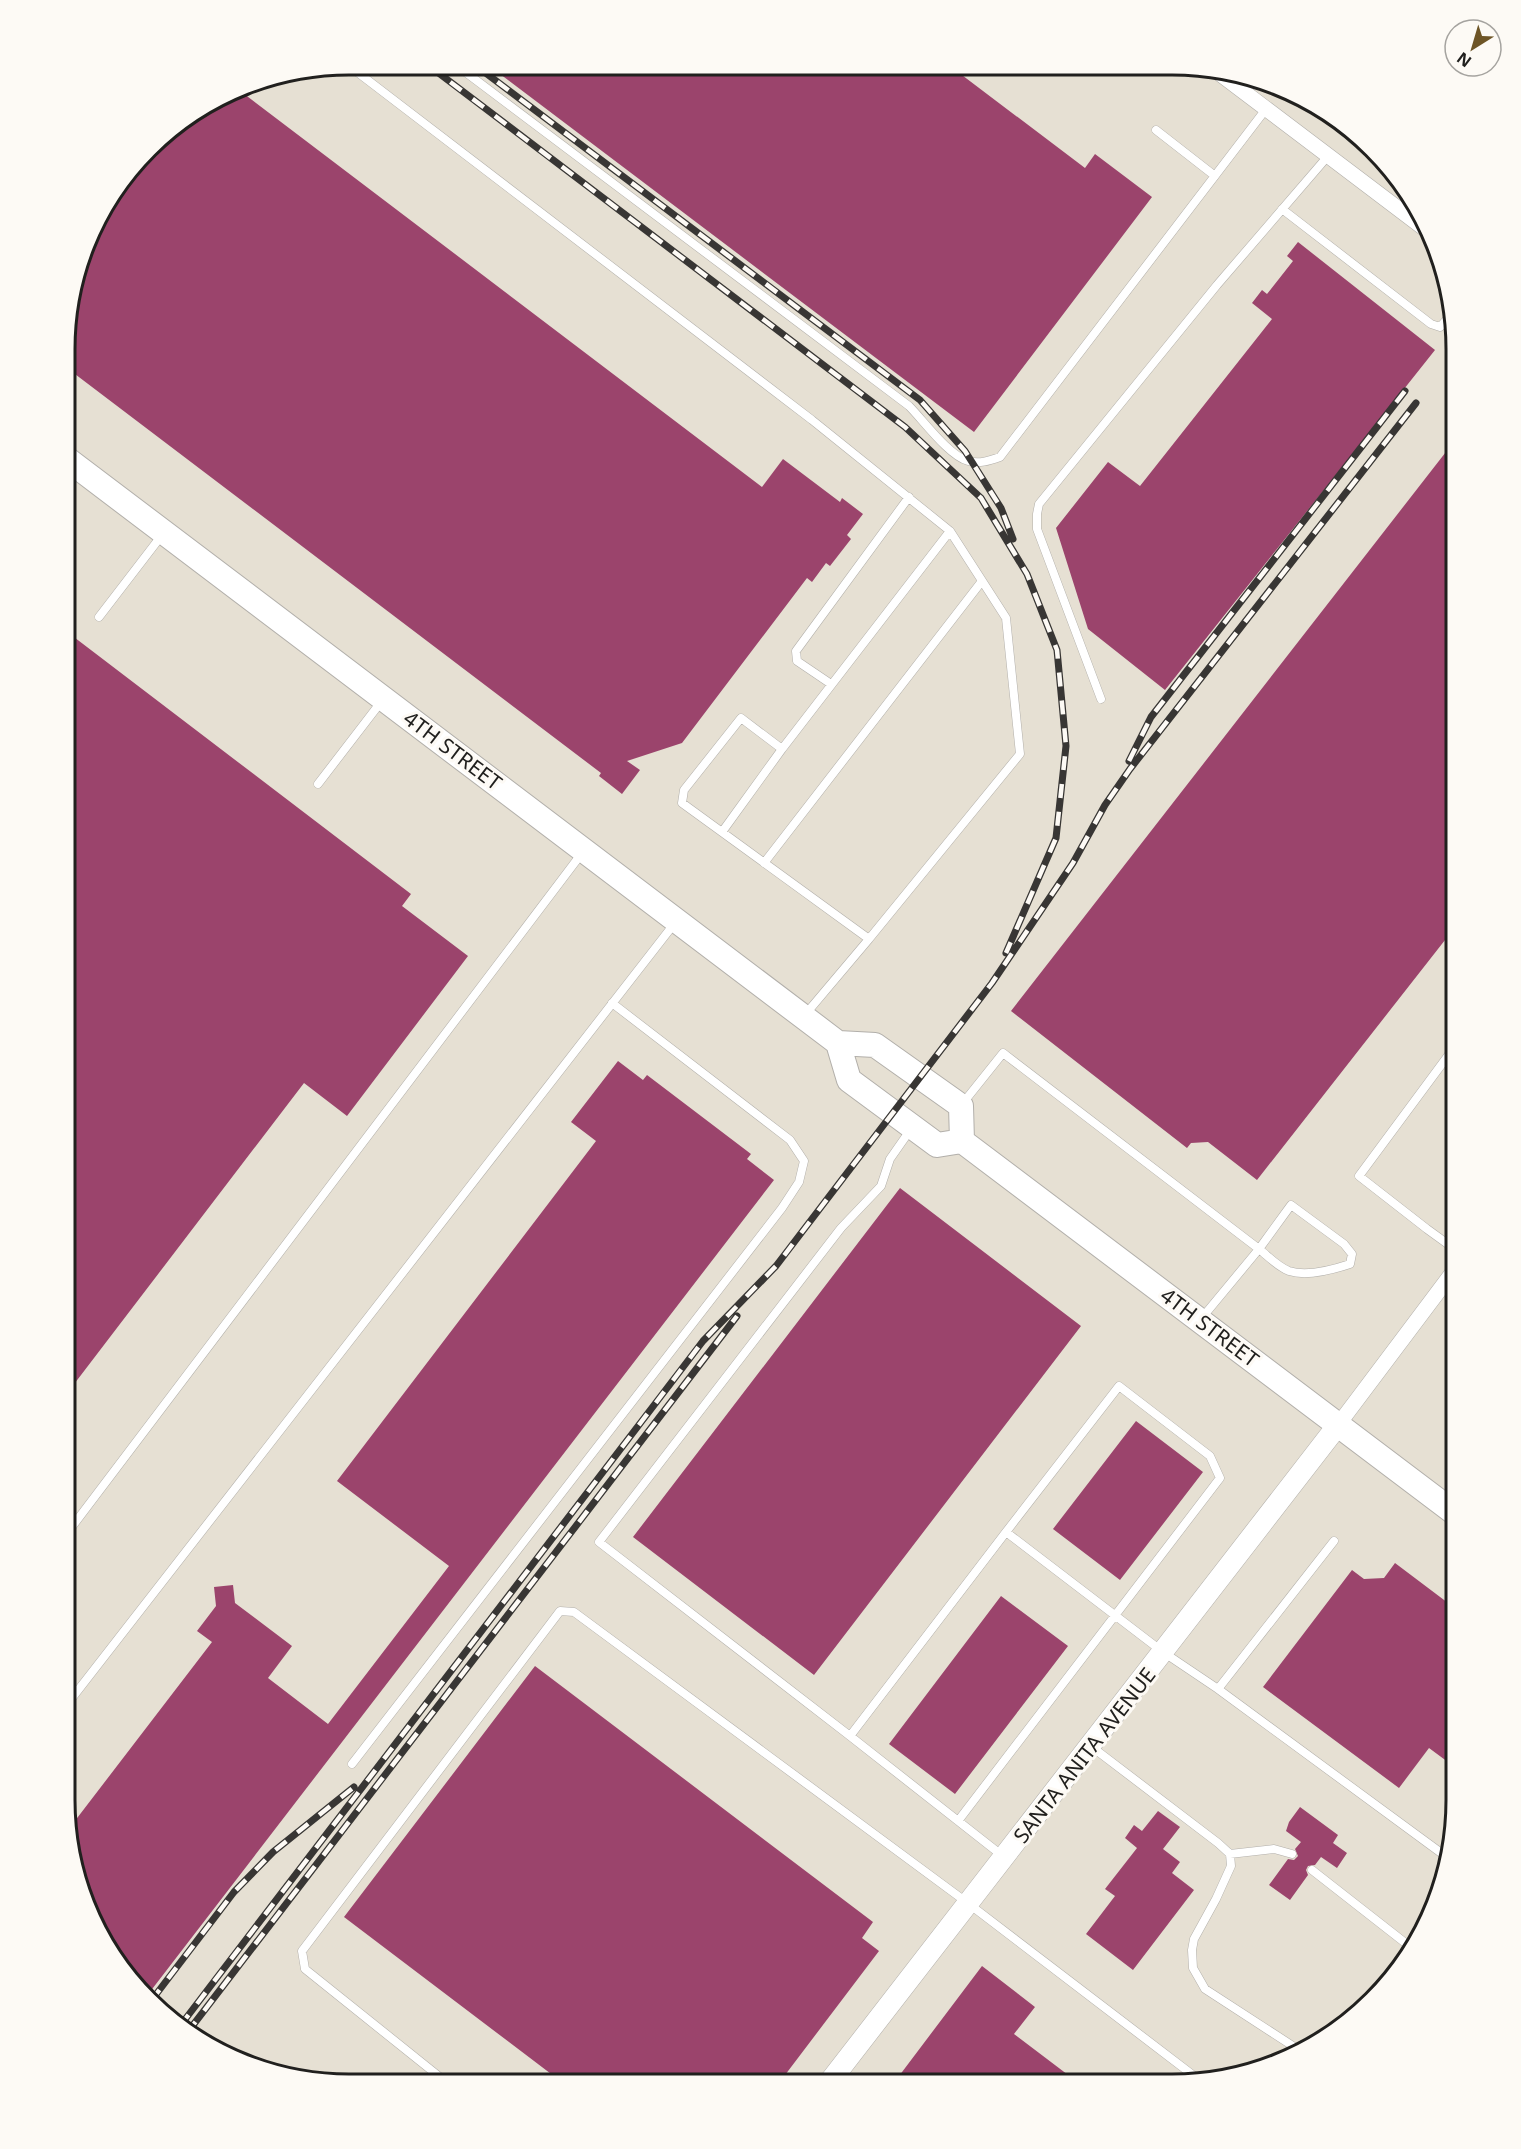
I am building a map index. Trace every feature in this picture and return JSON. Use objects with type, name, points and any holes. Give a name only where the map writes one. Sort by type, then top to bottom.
[{"type":"main road","name":"4TH STREET","points":[[75,465],[838,1043]]},
{"type":"main road","points":[[838,1043],[875,1044],[961,1106],[962,1141],[937,1145],[849,1080],[838,1043]]},
{"type":"main road","name":"4TH STREET","points":[[962,1141],[1446,1506]]},
{"type":"street","points":[[1228,81],[1414,221]]},
{"type":"street","points":[[1338,1425],[1446,1281]]},
{"type":"street","name":"SANTA ANITA AVENUE","points":[[838,2074],[1338,1425]]},
{"type":"lane","points":[[361,75],[812,420],[950,531],[1006,618],[1020,754],[803,1017]]},
{"type":"lane","points":[[469,75],[909,406],[951,450],[966,461],[986,463],[1000,458],[1266,109]]},
{"type":"lane","points":[[1156,130],[1215,176]]},
{"type":"lane","points":[[1101,699],[1037,529],[1039,504],[1217,285],[1328,156]]},
{"type":"lane","points":[[1282,209],[1431,324],[1440,327],[1444,322]]},
{"type":"lane","points":[[831,684],[797,661],[795,651],[909,497]]},
{"type":"lane","points":[[722,832],[831,684],[950,531]]},
{"type":"lane","points":[[99,617],[165,532]]},
{"type":"lane","points":[[764,863],[982,581]]},
{"type":"lane","points":[[318,784],[384,698]]},
{"type":"lane","points":[[782,749],[741,718],[684,790],[682,803],[868,939]]},
{"type":"lane","points":[[75,1523],[584,850]]},
{"type":"lane","points":[[75,1694],[677,921]]},
{"type":"lane","points":[[352,1764],[799,1182],[804,1161],[790,1140],[612,1004]]},
{"type":"lane","points":[[961,1106],[1003,1053],[1259,1249],[1279,1266],[1302,1273],[1335,1269],[1350,1264],[1352,1254],[1344,1244],[1291,1205],[1259,1249],[1200,1320]]},
{"type":"lane","points":[[1446,1059],[1359,1176],[1446,1243]]},
{"type":"lane","points":[[912,1127],[890,1159],[880,1186],[841,1228],[599,1542],[1005,1858]]},
{"type":"lane","points":[[850,1736],[1119,1386],[1210,1456],[1220,1478],[958,1821]]},
{"type":"lane","points":[[1006,1533],[1164,1652],[1441,1853]]},
{"type":"lane","points":[[1218,1689],[1334,1541]]},
{"type":"lane","points":[[436,2074],[305,1970],[302,1952],[560,1611],[574,1612],[969,1904],[1190,2073]]},
{"type":"lane","points":[[1091,1746],[1210,1836],[1230,1854],[1231,1866],[1194,1939],[1193,1968],[1205,1989],[1293,2046]]},
{"type":"lane","points":[[1230,1854],[1274,1849],[1292,1854]]},
{"type":"lane","points":[[1312,1870],[1406,1942]]},
{"type":"shaded area","points":[[1172,75],[1208,77],[1243,84],[1277,96],[1324,121],[1353,143],[1378,168],[1400,197],[1418,228],[1437,278],[1444,313],[1446,349],[1446,1800],[1444,1836],[1437,1871],[1425,1905],[1400,1952],[1378,1981],[1353,2006],[1324,2028],[1293,2046],[1243,2065],[1208,2072],[1172,2074],[349,2074],[313,2072],[278,2065],[244,2053],[197,2028],[168,2006],[143,1981],[121,1952],[103,1921],[84,1871],[77,1836],[75,1800],[75,349],[77,313],[84,278],[103,228],[121,197],[155,155],[197,121],[228,103],[278,84],[331,76]]},
{"type":"building","points":[[501,75],[962,75],[1085,168],[1095,154],[1152,197],[974,432]]},
{"type":"building","points":[[246,95],[762,487],[783,459],[840,502],[842,498],[863,514],[847,535],[851,539],[830,566],[826,563],[812,582],[807,578],[682,743],[627,761],[640,770],[622,794],[599,776],[601,773],[75,374],[77,313],[80,296],[84,278],[103,228],[121,197],[143,168],[168,143],[197,121]]},
{"type":"building","points":[[1298,242],[1435,350],[1165,690],[1088,629],[1056,528],[1108,462],[1140,486],[1272,319],[1252,303],[1262,290],[1267,294],[1293,261],[1287,256]]},
{"type":"building","points":[[1446,452],[1446,939],[1257,1180],[1208,1142],[1191,1143],[1187,1148],[1011,1011]]},
{"type":"building","points":[[75,638],[411,894],[402,906],[468,956],[347,1116],[304,1083],[75,1383]]},
{"type":"building","points":[[618,1061],[643,1080],[647,1075],[751,1154],[747,1159],[774,1180],[151,1990],[121,1952],[103,1921],[84,1871],[76,1819],[212,1642],[197,1631],[216,1606],[214,1587],[233,1585],[235,1603],[292,1646],[268,1678],[328,1724],[449,1566],[337,1481],[596,1141],[571,1122]]},
{"type":"building","points":[[900,1188],[1081,1326],[814,1675],[633,1537]]},
{"type":"building","points":[[1136,1421],[1203,1472],[1120,1580],[1053,1529]]},
{"type":"building","points":[[1395,1563],[1446,1601],[1446,1761],[1429,1748],[1399,1788],[1263,1687],[1352,1570],[1364,1579],[1384,1578]]},
{"type":"building","points":[[1001,1596],[1068,1646],[955,1794],[889,1744]]},
{"type":"building","points":[[535,1666],[873,1922],[862,1938],[879,1951],[786,2074],[551,2074],[344,1917]]},
{"type":"building","points":[[1300,1807],[1338,1835],[1333,1843],[1347,1853],[1337,1868],[1321,1857],[1315,1865],[1308,1866],[1306,1870],[1308,1875],[1290,1900],[1269,1885],[1288,1859],[1294,1860],[1298,1856],[1295,1849],[1301,1842],[1286,1831],[1289,1822]]},
{"type":"building","points":[[1158,1811],[1180,1827],[1163,1849],[1180,1862],[1172,1873],[1194,1890],[1133,1970],[1086,1934],[1115,1896],[1105,1889],[1137,1848],[1125,1838],[1134,1825],[1142,1831]]},
{"type":"building","points":[[982,1966],[1035,2007],[1014,2034],[1067,2074],[901,2074]]},
{"type":"railway","points":[[441,75],[905,427],[981,498],[1027,574],[1057,650],[1066,746],[1056,838],[1006,953]]},
{"type":"railway","points":[[488,75],[920,400],[965,451],[1001,508],[1013,539]]},
{"type":"railway","points":[[1129,761],[1151,717],[1405,391]]},
{"type":"railway","points":[[185,2019],[703,1341],[776,1266],[992,983],[1073,863],[1105,805],[1130,769],[1416,403]]},
{"type":"railway","points":[[193,2025],[737,1316]]},
{"type":"railway","points":[[156,1995],[234,1892],[273,1852],[354,1787]]}]
